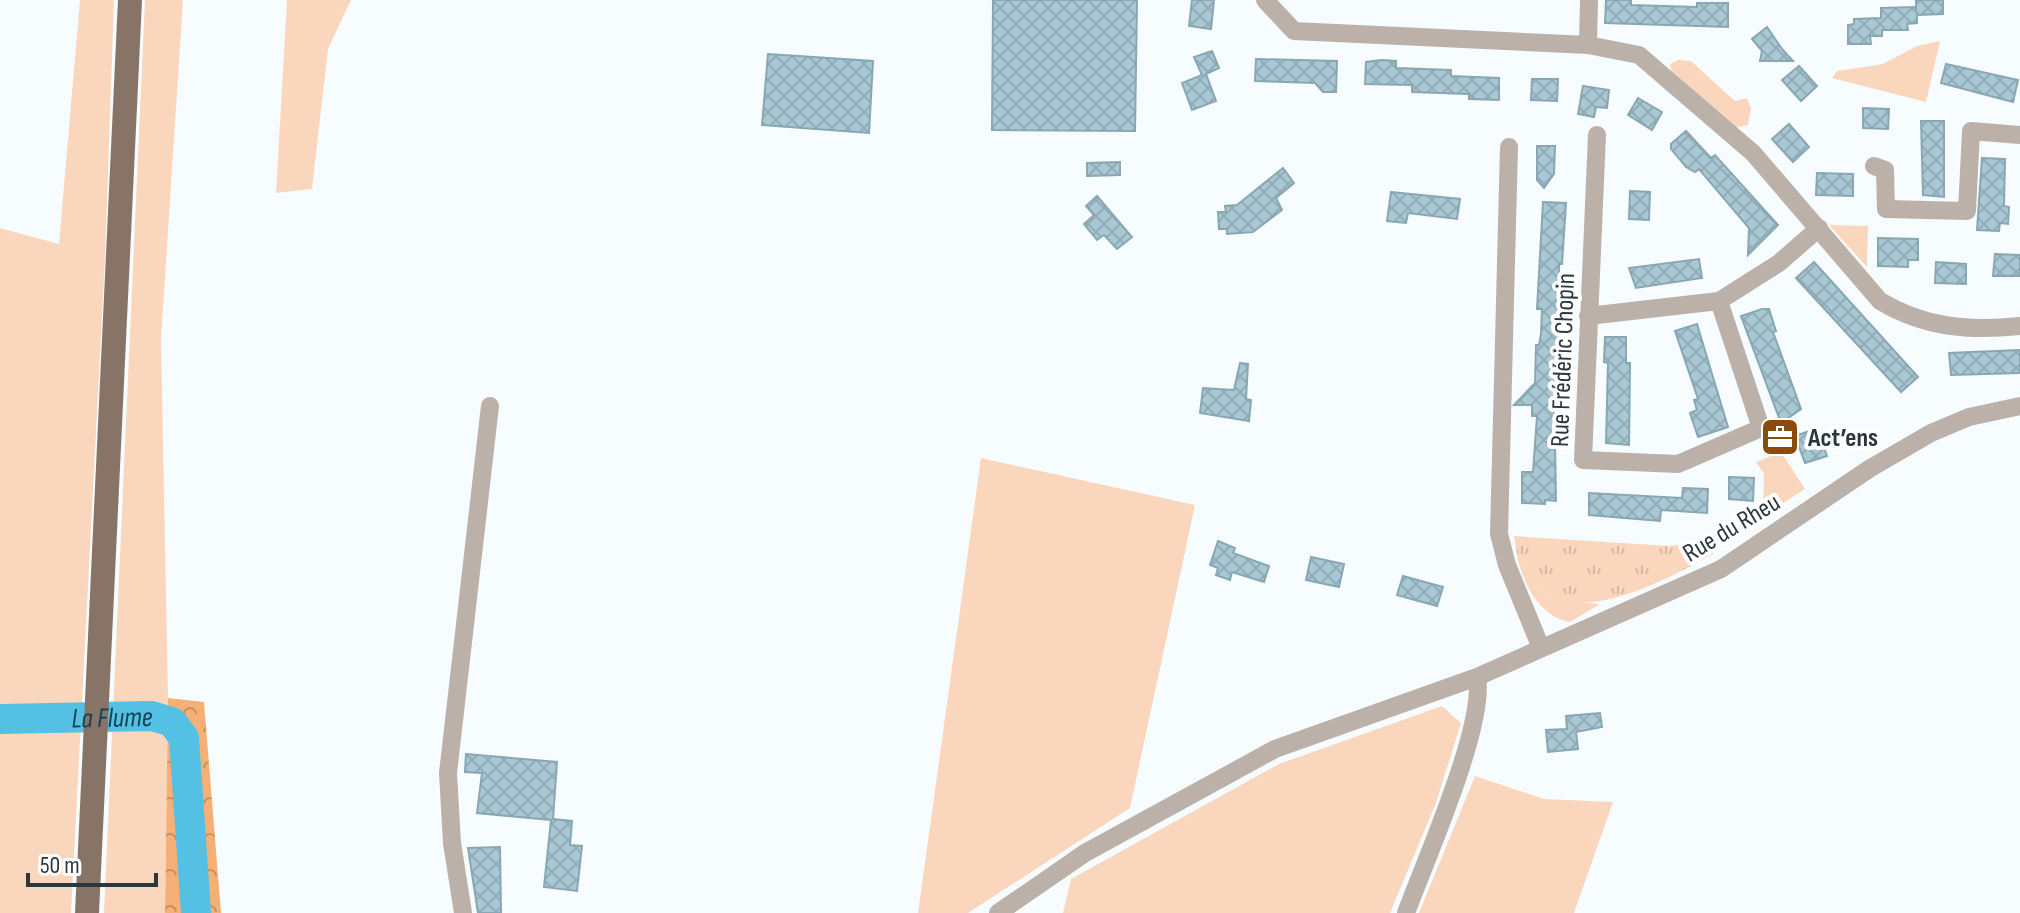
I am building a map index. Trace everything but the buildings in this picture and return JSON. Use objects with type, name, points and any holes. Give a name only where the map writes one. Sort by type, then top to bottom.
[{"type":"main road","points":[[87,913],[130,0]]},
{"type":"street","points":[[1265,0],[1294,31],[1588,45],[1639,55],[1753,153],[1819,228],[1858,280],[1880,301],[1902,315],[1943,327],[2020,326]]},
{"type":"street","points":[[1588,45],[1589,0]]},
{"type":"street","points":[[1874,166],[1885,170],[1886,209],[1967,211],[1971,131],[2020,135]]},
{"type":"street","name":"Rue Frédéric Chopin","points":[[1597,135],[1583,460],[1678,464],[1761,428],[1719,301]]},
{"type":"street","points":[[1509,147],[1499,534],[1507,565],[1541,648]]},
{"type":"street","points":[[1588,316],[1719,301],[1779,263],[1819,228]]},
{"type":"street","points":[[463,913],[452,843],[448,773],[490,406]]},
{"type":"street","name":"Rue du Rheu","points":[[998,913],[1085,853],[1275,749],[1477,677],[1721,569],[1869,469],[1931,433],[1969,417],[2020,406]]},
{"type":"street","points":[[1406,913],[1473,727],[1479,688],[1477,677]]},
{"type":"green space","points":[[80,0],[114,0],[105,258],[71,913],[0,913],[0,228],[59,244]]},
{"type":"green space","points":[[145,0],[183,0],[161,339],[168,698],[165,913],[104,913]]},
{"type":"green space","points":[[287,0],[351,0],[328,49],[312,189],[276,193]]},
{"type":"green space","points":[[1940,41],[1926,102],[1832,78],[1837,71],[1883,64],[1917,46]]},
{"type":"green space","points":[[1678,60],[1691,61],[1735,101],[1747,98],[1751,108],[1748,125],[1732,128],[1671,70],[1670,64]]},
{"type":"green space","points":[[1829,225],[1868,226],[1867,267]]},
{"type":"green space","points":[[1781,452],[1805,489],[1763,516],[1764,474],[1756,462]]},
{"type":"green space","points":[[981,458],[1195,505],[1130,808],[968,913],[918,913]]},
{"type":"green space","points":[[1514,536],[1669,546],[1717,540],[1713,554],[1658,582],[1597,602],[1568,602],[1544,593],[1525,572]]},
{"type":"green space","points":[[1515,544],[1529,575],[1544,592],[1567,600],[1600,604],[1570,622],[1548,612],[1525,581]]},
{"type":"green space","points":[[168,698],[204,702],[221,913],[165,913]]},
{"type":"green space","points":[[1442,706],[1461,723],[1436,803],[1390,913],[1063,913],[1071,879],[1279,764]]},
{"type":"green space","points":[[1475,776],[1544,799],[1613,802],[1574,913],[1419,913]]},
{"type":"waterway","name":"La Flume","points":[[0,719],[152,716],[172,722],[184,738],[196,913]]},
{"type":"place","name":"Act’ens","points":[[1780,437]]}]
